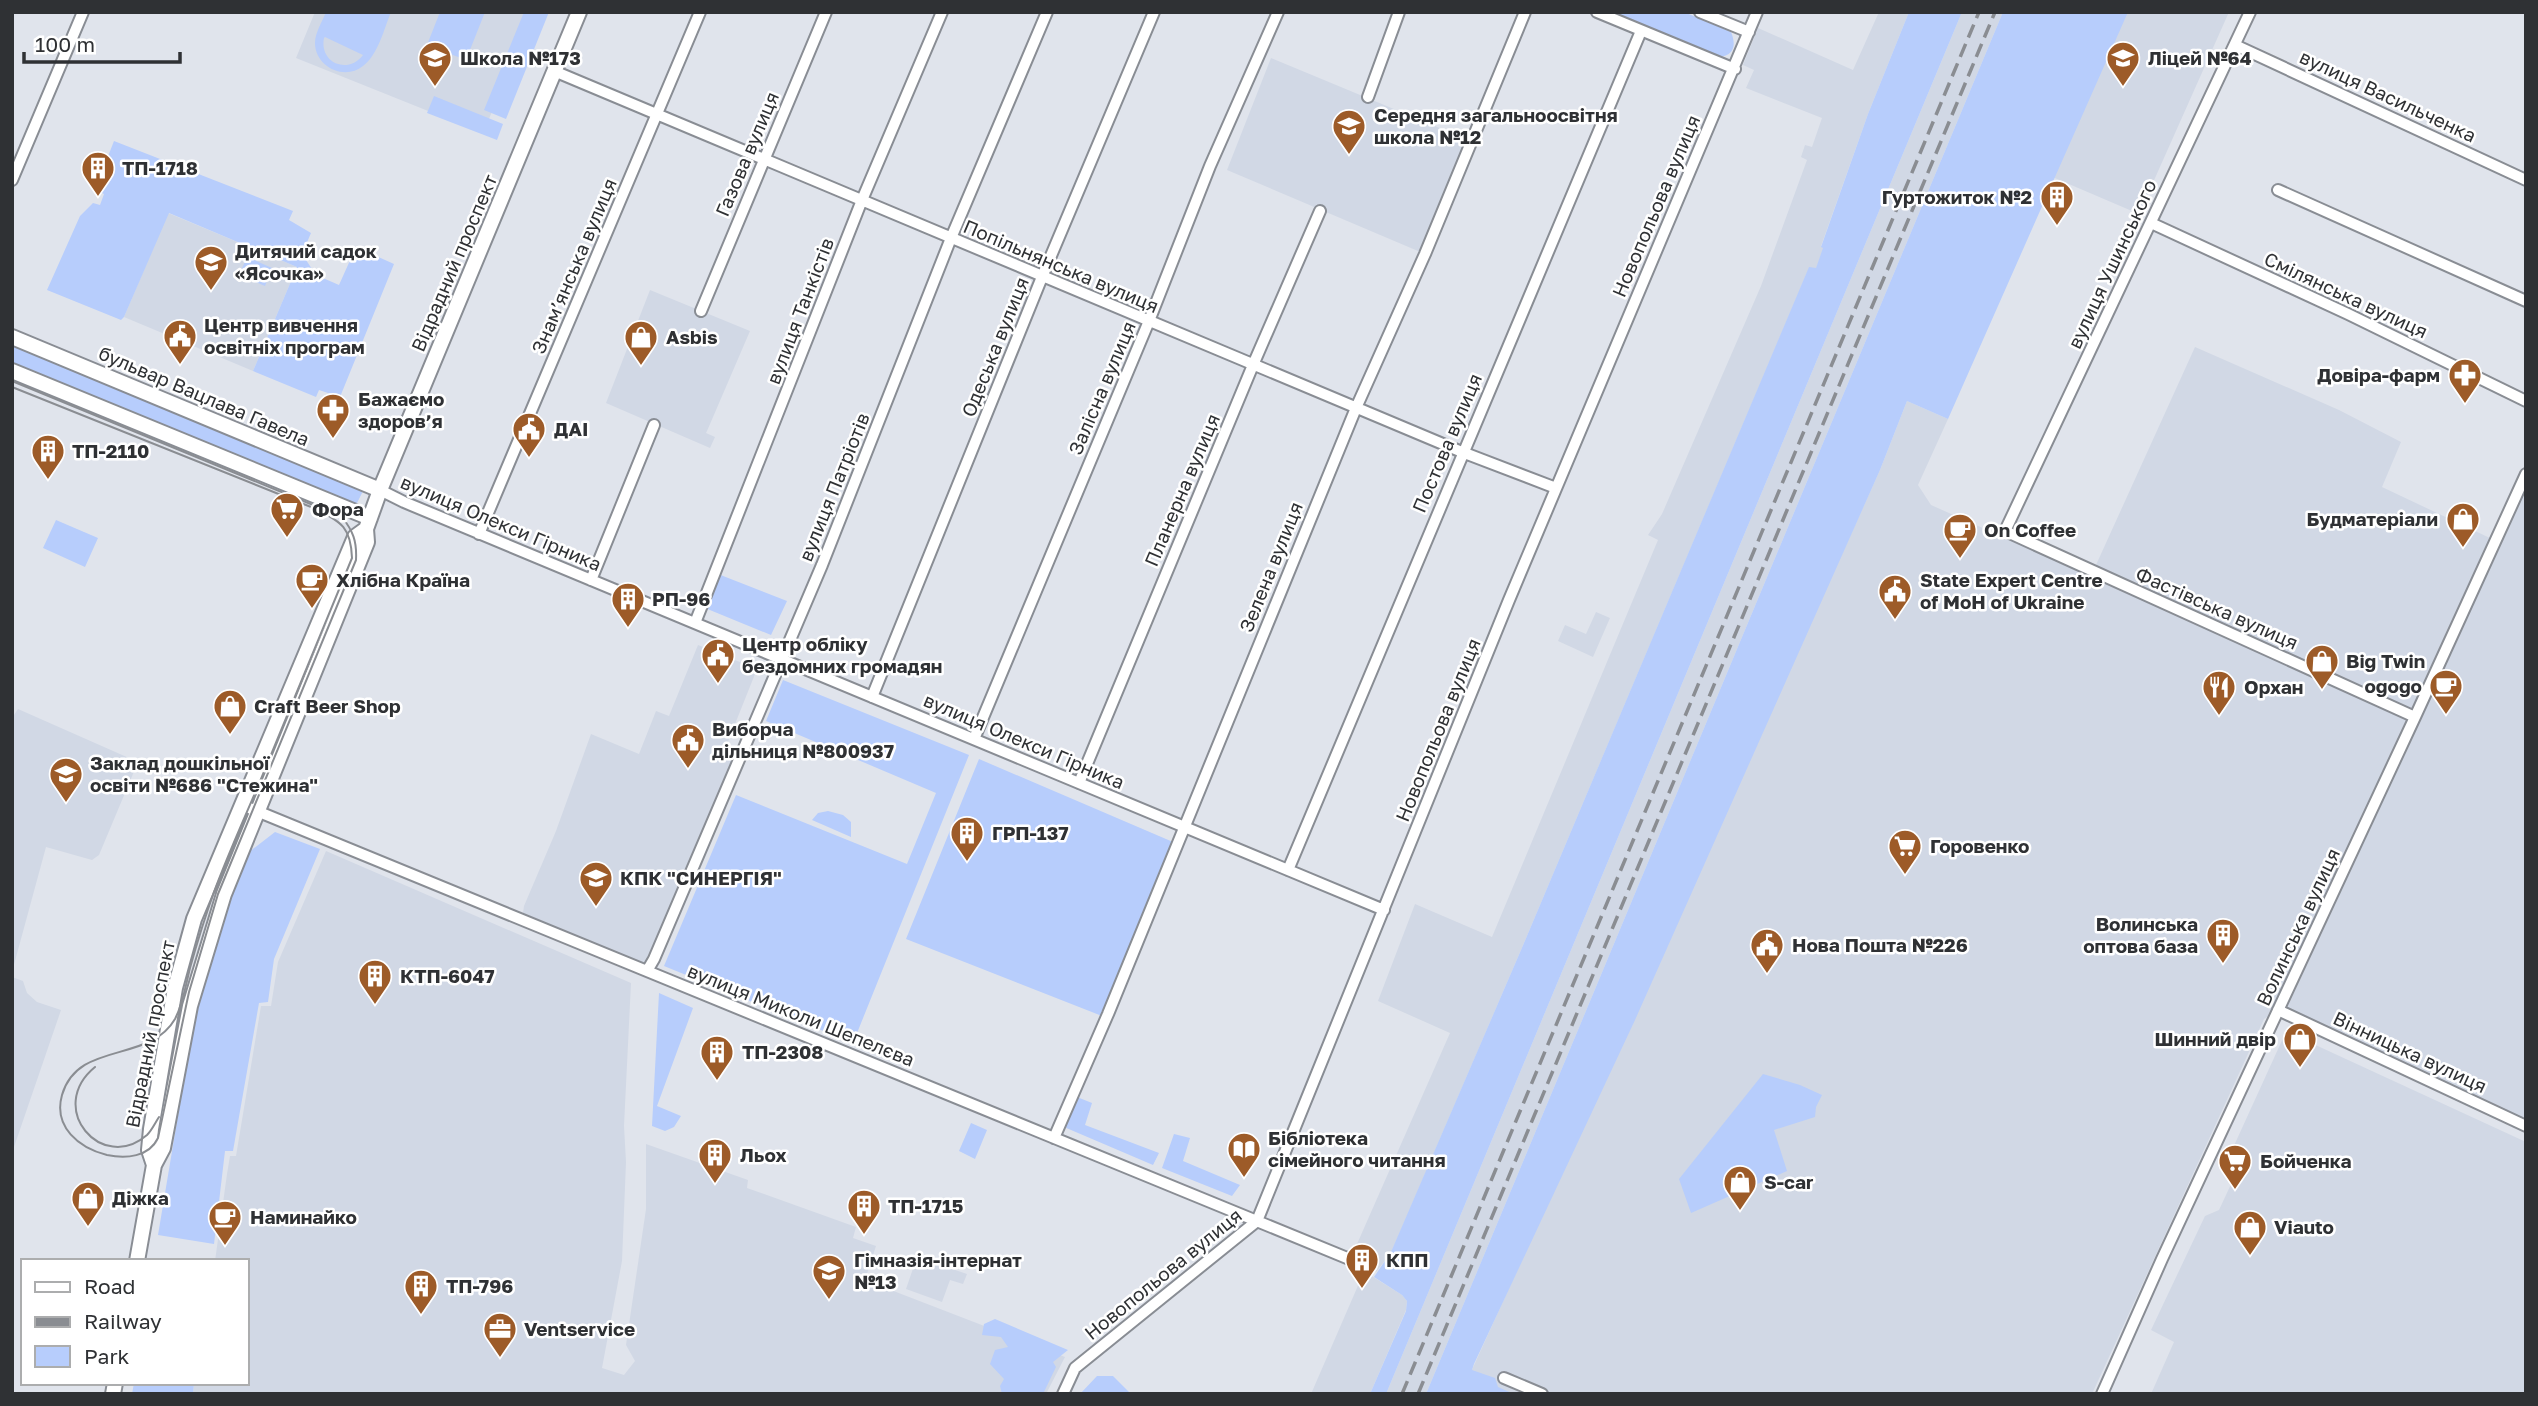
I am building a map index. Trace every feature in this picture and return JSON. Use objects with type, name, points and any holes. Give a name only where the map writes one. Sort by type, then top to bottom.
[{"type":"main road","name":"Відрадний проспект","points":[[137,1259],[154,1165],[163,1148],[190,1006],[224,894],[367,542],[368,523],[380,490],[579,12]]},
{"type":"main road","name":"бульвар Вацлава Гавела","points":[[12,337],[380,490]]},
{"type":"main road","points":[[12,371],[368,523]]},
{"type":"main road","name":"Відрадний проспект","points":[[154,1165],[149,1150],[151,1129],[172,1004],[184,949],[194,919],[355,537],[368,523]]},
{"type":"street","points":[[12,180],[83,12]]},
{"type":"street","name":"Знамʼянська вулиця","points":[[479,534],[700,12]]},
{"type":"street","name":"Газова вулиця","points":[[701,311],[826,12]]},
{"type":"street","name":"вулиця Танкістів","points":[[695,623],[862,200],[942,12]]},
{"type":"street","name":"вулиця Патріотів","points":[[647,971],[783,660],[951,238],[1047,12]]},
{"type":"street","name":"Одеська вулиця","points":[[873,697],[1042,277],[1154,12]]},
{"type":"street","name":"Залісна вулиця","points":[[974,739],[1149,321],[1210,166],[1278,12]]},
{"type":"street","points":[[1368,97],[1399,12]]},
{"type":"street","name":"Зелена вулиця","points":[[1054,1138],[1356,408],[1525,12]]},
{"type":"street","points":[[1597,12],[1735,69]]},
{"type":"street","points":[[1700,12],[1749,32]]},
{"type":"street","name":"Новопольова вулиця","points":[[1063,1394],[1075,1368],[1257,1221],[1556,488],[1757,12]]},
{"type":"street","name":"вулиця Ушинського","points":[[2005,531],[2250,12]]},
{"type":"street","name":"Постова вулиця","points":[[1288,870],[1462,452],[1642,31]]},
{"type":"street","name":"вулиця Васильченка","points":[[2235,45],[2526,180]]},
{"type":"street","name":"Попільнянська вулиця","points":[[554,72],[1356,408],[1556,488]]},
{"type":"street","points":[[2278,190],[2526,301]]},
{"type":"street","name":"Планерна вулиця","points":[[1079,783],[1320,211]]},
{"type":"street","name":"Смілянська вулиця","points":[[2151,223],[2348,314],[2526,401]]},
{"type":"street","points":[[591,580],[654,425]]},
{"type":"street","name":"Волинська вулиця","points":[[2102,1394],[2526,474]]},
{"type":"street","name":"вулиця Олекси Гірника","points":[[380,490],[479,534],[1384,910]]},
{"type":"street","name":"Фастівська вулиця","points":[[2005,531],[2415,717]]},
{"type":"street","name":"вулиця Миколи Шепелєва","points":[[242,805],[1347,1258]]},
{"type":"street","name":"Вінницька вулиця","points":[[2278,1010],[2526,1126]]},
{"type":"street","points":[[1504,1378],[1542,1394]]},
{"type":"shaded area","name":"Школа №173","points":[[315,12],[534,12],[483,133],[296,58]]},
{"type":"shaded area","points":[[1879,12],[1909,12],[1868,114],[1821,246],[1824,247],[1816,269],[1809,268],[1391,1253],[1376,1272],[1358,1261],[1364,1247],[1357,1244],[1450,1033],[1378,1001],[1415,904],[1492,937],[1658,540],[1648,535],[1662,514],[1761,286],[1807,160],[1801,157],[1805,145],[1812,147],[1822,118],[1746,88],[1754,70],[1743,65],[1758,28],[1853,70]]},
{"type":"shaded area","points":[[1962,12],[2003,12],[1426,1394],[1386,1394]]},
{"type":"shaded area","name":"Ліцей №64","points":[[2079,12],[2229,12],[2139,214],[2020,163]]},
{"type":"shaded area","name":"Середня загальноосвітня школа №12","points":[[1271,58],[1471,141],[1425,254],[1227,170]]},
{"type":"shaded area","name":"Дитячий садок «Ясочка»","points":[[168,213],[297,267],[253,371],[124,317]]},
{"type":"shaded area","points":[[650,290],[750,331],[706,433],[715,437],[710,448],[606,403]]},
{"type":"shaded area","points":[[2195,347],[2339,410],[2401,442],[2382,487],[2492,539],[2526,474],[2526,1121],[2287,1008],[2360,847],[2278,1010],[2264,1019],[2092,1394],[1461,1394],[1880,470],[1907,401],[1948,419],[1918,485],[1931,505],[2091,576]]},
{"type":"shaded area","points":[[1596,612],[1610,618],[1593,657],[1558,641],[1565,625],[1586,634]]},
{"type":"shaded area","points":[[698,645],[757,669],[723,754],[735,760],[652,955],[646,962],[639,962],[523,913],[524,906],[556,831],[591,734],[639,754],[656,711],[669,716]]},
{"type":"shaded area","name":"Заклад дошкільної освіти №686 \"Стежина\"","points":[[18,709],[138,762],[99,855],[92,860],[46,847],[12,972],[12,718]]},
{"type":"shaded area","points":[[326,851],[631,983],[624,1126],[626,1162],[622,1261],[602,1368],[624,1375],[635,1361],[626,1345],[646,1209],[646,1144],[748,1180],[747,1188],[856,1227],[853,1238],[876,1246],[865,1280],[1065,1357],[1046,1394],[193,1394],[194,1385],[248,1385],[248,1259],[215,1259],[230,1156],[236,1156],[261,1006],[271,1006],[278,962]]},
{"type":"shaded area","points":[[12,977],[23,981],[27,993],[37,1002],[61,1010],[14,1147],[12,1146]]},
{"type":"shaded area","points":[[2284,1036],[2296,1036],[2526,1142],[2526,1394],[2151,1394],[2174,1342],[2151,1330],[2205,1216],[2219,1210],[2239,1167],[2227,1161]]},
{"type":"shaded area","points":[[917,1257],[967,1274],[963,1284],[950,1280],[942,1302],[906,1289]]},
{"type":"shaded area","points":[[1367,1273],[1407,1301],[1406,1310],[1370,1394],[1311,1394],[1360,1281]]},
{"type":"green space","points":[[326,12],[391,12],[373,55],[363,66],[356,70],[340,72],[325,65],[320,59],[316,51],[316,35]],"holes":[[[325,37],[363,55],[350,64],[336,63],[326,54]]]},
{"type":"green space","points":[[440,12],[485,12],[466,60],[427,45]]},
{"type":"green space","points":[[524,12],[549,12],[506,119],[484,110]]},
{"type":"green space","points":[[1611,12],[1684,12],[1731,32],[1733,48],[1729,54],[1720,57]]},
{"type":"green space","points":[[1909,12],[1962,12],[1386,1394],[1370,1394],[1406,1311],[1407,1301],[1374,1277],[1391,1252],[1809,267],[1816,268],[1868,114]]},
{"type":"green space","points":[[2003,12],[2128,12],[1948,419],[1907,401],[1880,470],[1635,1020],[1474,1364],[1472,1370],[1495,1378],[1498,1387],[1514,1394],[1426,1394]]},
{"type":"green space","points":[[434,96],[503,124],[497,140],[427,113]]},
{"type":"green space","points":[[114,141],[293,211],[289,220],[311,233],[302,254],[316,275],[339,285],[356,247],[394,264],[340,397],[319,390],[316,397],[253,371],[297,267],[169,213],[121,320],[47,290],[80,216],[93,203],[100,205],[104,194],[96,187]]},
{"type":"green space","points":[[247,257],[272,268],[265,286],[239,275]]},
{"type":"green space","points":[[12,342],[360,486],[363,491],[357,503],[352,504],[12,364]]},
{"type":"green space","points":[[56,520],[98,538],[85,567],[43,548]]},
{"type":"green space","points":[[718,574],[787,601],[771,635],[705,608]]},
{"type":"green space","points":[[783,680],[969,755],[853,1043],[664,966],[736,795],[907,864],[936,793],[766,721]]},
{"type":"green space","points":[[979,759],[1173,842],[1102,1016],[906,939]]},
{"type":"green space","points":[[828,811],[843,815],[851,822],[851,837],[812,820],[818,813]]},
{"type":"green space","points":[[275,832],[320,849],[274,959],[268,1002],[259,1003],[233,1151],[225,1151],[214,1244],[158,1235],[197,1002],[230,896],[249,852]]},
{"type":"green space","points":[[659,993],[693,1008],[657,1106],[681,1116],[674,1127],[665,1131],[652,1126]]},
{"type":"green space","points":[[1763,1074],[1822,1095],[1815,1117],[1774,1130],[1787,1171],[1691,1213],[1679,1179]]},
{"type":"green space","points":[[1077,1097],[1092,1103],[1085,1125],[1159,1153],[1153,1165],[1064,1127]]},
{"type":"green space","points":[[971,1123],[987,1130],[975,1159],[959,1151]]},
{"type":"green space","points":[[1174,1134],[1190,1138],[1183,1161],[1240,1185],[1232,1196],[1162,1168]]},
{"type":"green space","points":[[995,1319],[1068,1350],[1053,1362],[1056,1367],[1043,1394],[1002,1394],[1000,1386],[1004,1379],[990,1364],[995,1350],[1008,1347],[1001,1337],[982,1335],[984,1324]]},
{"type":"green space","points":[[1097,1376],[1113,1376],[1131,1394],[1080,1394]]},
{"type":"green space","points":[[134,1385],[194,1385],[193,1394],[132,1394]]},
{"type":"tram line","points":[[12,381],[342,517],[352,532],[356,547],[356,560],[218,894],[189,992],[158,1138],[149,1149],[136,1155],[107,1155],[78,1141],[61,1117],[62,1095],[70,1078],[83,1066],[149,1042],[163,1033],[175,1019],[214,892],[352,558],[350,540],[339,522],[316,509],[12,387]]},
{"type":"tram line","points":[[95,1067],[81,1083],[76,1100],[78,1117],[85,1131],[98,1141],[113,1147],[130,1145],[147,1135],[159,1117]]},
{"type":"railway","points":[[1402,1394],[1979,12]]},
{"type":"railway","points":[[1418,1394],[1995,12]]},
{"type":"place","name":"Школа №173","points":[[435,88]]},
{"type":"place","name":"Ліцей №64","points":[[2123,88]]},
{"type":"place","name":"Середня загальноосвітня школа №12","points":[[1349,156]]},
{"type":"place","name":"ТП-1718","points":[[98,198]]},
{"type":"place","name":"Гуртожиток №2","points":[[2057,227]]},
{"type":"place","name":"Дитячий садок «Ясочка»","points":[[211,292]]},
{"type":"place","name":"Центр вивчення освітніх програм","points":[[180,366]]},
{"type":"place","name":"Asbis","points":[[641,367]]},
{"type":"place","name":"Довіра-фарм","points":[[2465,405]]},
{"type":"place","name":"Бажаємо здоровʼя","points":[[333,440]]},
{"type":"place","name":"ДАІ","points":[[529,459]]},
{"type":"place","name":"ТП-2110","points":[[48,481]]},
{"type":"place","name":"Фора","points":[[287,539]]},
{"type":"place","name":"Будматеріали","points":[[2463,549]]},
{"type":"place","name":"On Coffee","points":[[1960,560]]},
{"type":"place","name":"Хлібна Країна","points":[[312,610]]},
{"type":"place","name":"State Expert Centre of MoH of Ukraine","points":[[1895,621]]},
{"type":"place","name":"РП-96","points":[[628,629]]},
{"type":"place","name":"Центр обліку бездомних громадян","points":[[718,685]]},
{"type":"place","name":"Big Twin","points":[[2322,691]]},
{"type":"place","name":"ogogo","points":[[2446,716]]},
{"type":"place","name":"Орхан","points":[[2219,717]]},
{"type":"place","name":"Craft Beer Shop","points":[[230,736]]},
{"type":"place","name":"Виборча дільниця №800937","points":[[688,770]]},
{"type":"place","name":"Заклад дошкільної освіти №686 \"Стежина\"","points":[[66,804]]},
{"type":"place","name":"ГРП-137","points":[[967,863]]},
{"type":"place","name":"Горовенко","points":[[1905,876]]},
{"type":"place","name":"КПК \"СИНЕРГІЯ\"","points":[[596,908]]},
{"type":"place","name":"Волинська оптова база","points":[[2223,965]]},
{"type":"place","name":"Нова Пошта №226","points":[[1767,975]]},
{"type":"place","name":"КТП-6047","points":[[375,1006]]},
{"type":"place","name":"Шинний двір","points":[[2300,1069]]},
{"type":"place","name":"ТП-2308","points":[[717,1082]]},
{"type":"place","name":"Бібліотека сімейного читання","points":[[1244,1179]]},
{"type":"place","name":"Льох","points":[[715,1185]]},
{"type":"place","name":"Бойченка","points":[[2235,1191]]},
{"type":"place","name":"S-car","points":[[1740,1212]]},
{"type":"place","name":"Діжка","points":[[88,1228]]},
{"type":"place","name":"ТП-1715","points":[[864,1236]]},
{"type":"place","name":"Наминайко","points":[[225,1247]]},
{"type":"place","name":"Viauto","points":[[2250,1257]]},
{"type":"place","name":"КПП","points":[[1362,1290]]},
{"type":"place","name":"Гімназія-інтернат №13","points":[[829,1301]]},
{"type":"place","name":"ТП-796","points":[[421,1316]]},
{"type":"place","name":"Ventservice","points":[[500,1359]]}]
